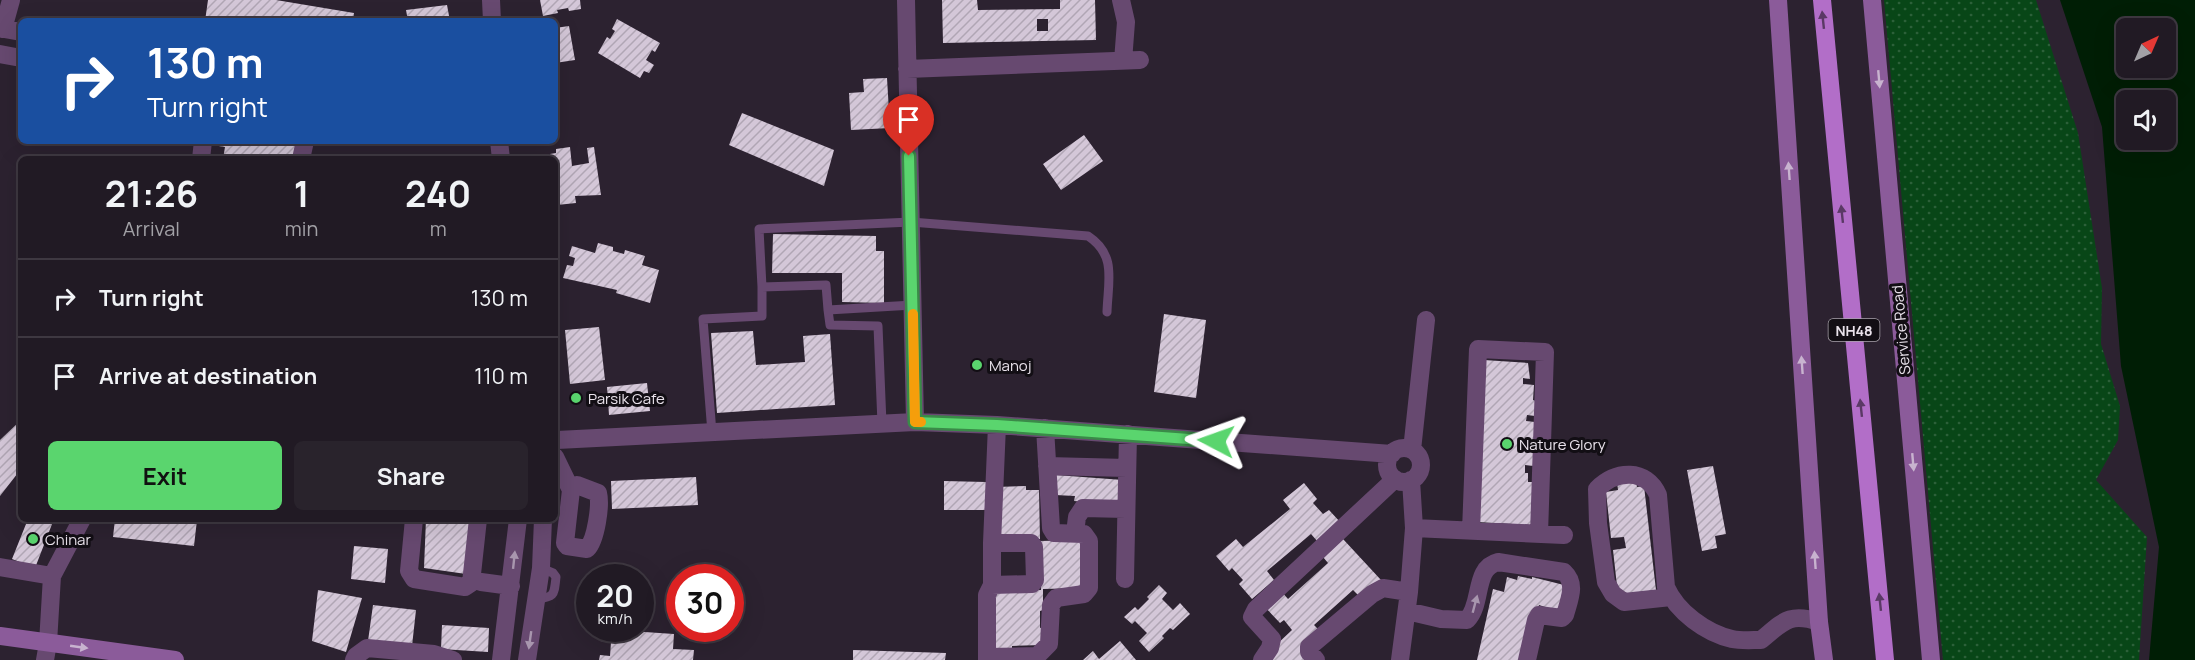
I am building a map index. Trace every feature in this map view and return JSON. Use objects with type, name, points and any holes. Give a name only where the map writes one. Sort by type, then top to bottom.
[{"type":"highway","name":"NH48","points":[[1822,0],[1886,660]]},
{"type":"main road","points":[[1778,0],[1819,622],[1824,660]]},
{"type":"main road","name":"Service Road","points":[[1872,0],[1930,660]]},
{"type":"main road","points":[[0,636],[47,651],[175,660]]},
{"type":"street","points":[[11,0],[1,28],[18,31]]},
{"type":"street","points":[[491,0],[492,18]]},
{"type":"street","points":[[906,0],[915,422]]},
{"type":"street","points":[[907,69],[1132,61],[1121,0]]},
{"type":"street","points":[[0,54],[18,57]]},
{"type":"street","points":[[1412,450],[1426,320]]},
{"type":"street","points":[[1471,531],[1478,349],[1545,352],[1539,534]]},
{"type":"street","points":[[558,447],[712,433],[915,422],[1045,428],[1392,454],[1401,449],[1412,450],[1421,462],[1419,473],[1403,479],[1256,609],[1252,617],[1272,639],[1270,648],[1262,660]]},
{"type":"street","points":[[997,425],[992,585],[987,596],[987,659],[1037,656],[1049,644],[1051,605],[1056,598],[1084,594],[1089,588],[1089,541],[1084,534],[1054,533],[1051,528],[1045,428]]},
{"type":"street","points":[[1125,579],[1128,434]]},
{"type":"street","points":[[558,453],[571,490]]},
{"type":"street","points":[[1392,454],[1388,464],[1391,475],[1403,479]]},
{"type":"street","points":[[1047,466],[1127,468]]},
{"type":"street","points":[[1671,597],[1623,602],[1613,594],[1606,582],[1598,523],[1597,489],[1606,481],[1627,474],[1639,475],[1654,487],[1658,495],[1666,587],[1671,597],[1700,626],[1732,639],[1761,640],[1786,619],[1802,616],[1819,622]]},
{"type":"street","points":[[1400,660],[1407,612],[1414,528],[1403,479]]},
{"type":"street","points":[[1075,533],[1077,517],[1083,507],[1126,509]]},
{"type":"street","points":[[47,651],[52,576],[80,522]]},
{"type":"street","points":[[414,522],[409,571],[414,579],[465,587],[471,583],[478,522]]},
{"type":"street","points":[[501,660],[518,522]]},
{"type":"street","points":[[527,660],[541,568],[543,522]]},
{"type":"street","points":[[1414,528],[1564,535]]},
{"type":"street","points":[[992,543],[1031,543],[1034,547],[1035,580],[1032,584],[992,585]]},
{"type":"street","points":[[1407,612],[1441,619],[1467,620],[1473,614],[1484,572],[1490,564],[1498,562],[1564,572],[1571,578],[1572,585],[1565,615],[1562,618],[1539,615],[1527,660]]},
{"type":"street","points":[[0,567],[52,576]]},
{"type":"street","points":[[481,587],[510,591]]},
{"type":"street","points":[[1316,660],[1309,651],[1310,647],[1372,594],[1383,588],[1409,592]]},
{"type":"street","points":[[354,660],[367,648],[434,654],[453,660]]},
{"type":"lane","points":[[712,433],[703,319],[762,316],[759,229],[911,222],[1088,236],[1099,243],[1107,255],[1109,268],[1107,312]]},
{"type":"lane","points":[[762,287],[826,285],[830,326],[878,326],[882,424]]},
{"type":"lane","points":[[828,310],[913,305]]},
{"type":"green space","points":[[1884,0],[2036,0],[2078,133],[2102,288],[2101,344],[2120,406],[2118,440],[2096,480],[2147,537],[2139,660],[1943,660]]},
{"type":"shaded area","points":[[2060,0],[2195,0],[2195,660],[2149,660],[2159,547],[2121,366],[2102,127]]},
{"type":"building","points":[[208,0],[276,0],[354,13],[353,18],[205,18]]},
{"type":"building","points":[[540,0],[580,0],[581,9],[557,10],[558,13],[543,16]]},
{"type":"building","points":[[942,0],[977,0],[978,10],[1060,9],[1060,0],[1095,0],[1096,40],[943,43]],"holes":[[[1037,19],[1048,19],[1048,31],[1037,31]]]},
{"type":"building","points":[[447,5],[449,18],[407,18],[406,10]]},
{"type":"building","points":[[617,19],[660,43],[655,52],[652,50],[646,60],[654,65],[649,73],[644,71],[640,78],[598,53],[607,37],[610,39],[615,31],[612,29]]},
{"type":"building","points":[[569,26],[575,60],[558,63],[558,28]]},
{"type":"building","points":[[887,78],[890,128],[851,130],[849,93],[864,92],[863,79]]},
{"type":"building","points":[[742,113],[834,150],[824,186],[729,145]]},
{"type":"building","points":[[1084,135],[1103,161],[1061,190],[1043,164]]},
{"type":"building","points":[[206,144],[302,144],[300,156],[224,156],[225,147]]},
{"type":"building","points":[[570,147],[572,166],[589,163],[587,148],[594,147],[601,195],[575,196],[576,203],[558,205],[558,156],[550,156],[556,153],[556,149]]},
{"type":"building","points":[[773,234],[876,236],[876,251],[884,251],[884,303],[842,302],[842,273],[772,273]]},
{"type":"building","points":[[598,243],[613,247],[613,251],[624,254],[625,250],[645,256],[642,265],[659,270],[650,303],[616,293],[617,290],[563,278],[567,265],[573,266],[575,258],[569,256],[572,246],[595,253]]},
{"type":"building","points":[[1164,314],[1206,320],[1196,398],[1154,392]]},
{"type":"building","points":[[599,327],[605,380],[570,384],[565,330]]},
{"type":"building","points":[[753,331],[756,365],[805,362],[803,336],[830,334],[835,405],[717,413],[711,333]]},
{"type":"building","name":"Nature Glory","points":[[1484,360],[1528,363],[1530,379],[1523,378],[1523,384],[1534,385],[1533,400],[1536,401],[1535,416],[1527,415],[1526,421],[1535,422],[1533,466],[1525,465],[1528,482],[1533,482],[1531,525],[1477,522]]},
{"type":"building","points":[[647,383],[650,411],[609,415],[607,387]]},
{"type":"building","points":[[18,423],[18,473],[0,496],[0,440]]},
{"type":"building","points":[[1713,466],[1726,534],[1715,536],[1717,548],[1702,551],[1687,470]]},
{"type":"building","points":[[1056,475],[1123,480],[1121,505],[1074,501],[1075,496],[1055,495]]},
{"type":"building","points":[[696,477],[698,505],[612,509],[611,481]]},
{"type":"building","points":[[1636,480],[1637,487],[1644,486],[1656,590],[1618,595],[1613,550],[1626,548],[1624,537],[1611,538],[1606,492],[1618,490],[1617,482]]},
{"type":"building","points":[[944,481],[986,482],[986,510],[944,510]]},
{"type":"building","points":[[1304,483],[1317,499],[1313,503],[1323,514],[1329,510],[1341,523],[1318,542],[1311,534],[1267,571],[1274,580],[1252,599],[1239,584],[1243,580],[1232,568],[1229,571],[1216,556],[1236,539],[1243,547],[1290,509],[1283,500]]},
{"type":"building","points":[[1026,486],[1026,490],[1039,490],[1040,539],[998,540],[996,487]]},
{"type":"building","name":"Chinar","points":[[27,522],[53,522],[35,568],[12,559]]},
{"type":"building","points":[[115,522],[197,522],[194,546],[113,537]]},
{"type":"building","points":[[426,522],[471,522],[466,574],[424,568]]},
{"type":"building","points":[[1343,539],[1381,580],[1361,598],[1353,590],[1314,625],[1320,631],[1310,660],[1268,660],[1274,647],[1292,630],[1284,620],[1280,623],[1264,606],[1281,591],[1288,599],[1328,563],[1323,557]]},
{"type":"building","points":[[1083,540],[1084,588],[1043,589],[1043,610],[1040,611],[1040,628],[1044,627],[1042,645],[993,649],[996,614],[991,591],[1041,590],[1039,541]]},
{"type":"building","points":[[354,546],[388,549],[385,583],[351,579]]},
{"type":"building","points":[[1518,576],[1564,585],[1557,616],[1544,612],[1545,607],[1539,605],[1523,660],[1477,660],[1493,589],[1504,592],[1507,577],[1517,580]]},
{"type":"building","points":[[1159,585],[1167,593],[1162,599],[1173,610],[1180,603],[1190,614],[1173,630],[1170,628],[1162,636],[1164,638],[1149,652],[1139,641],[1147,633],[1135,621],[1132,624],[1124,617],[1135,607],[1138,610]]},
{"type":"building","points":[[318,590],[362,598],[346,652],[312,641]]},
{"type":"building","points":[[373,605],[416,610],[412,646],[368,641]]},
{"type":"building","points":[[442,625],[489,628],[488,652],[441,649]]},
{"type":"building","points":[[654,633],[666,633],[666,642],[673,642],[673,649],[694,650],[693,660],[599,660],[600,655],[610,656],[611,642],[654,642]]},
{"type":"building","points":[[1120,641],[1136,660],[1083,660],[1093,651],[1099,659]]},
{"type":"building","points":[[853,650],[946,653],[945,660],[853,660]]},
{"type":"slow traffic","points":[[913,314],[915,422],[921,422]]},
{"type":"place","name":"Manoj","points":[[977,365]]},
{"type":"place","name":"Parsik Cafe","points":[[576,398]]},
{"type":"place","name":"Nature Glory","points":[[1507,444]]},
{"type":"place","name":"Chinar","points":[[33,539]]},
{"type":"route","points":[[909,156],[915,422],[997,425],[1216,441]]}]
